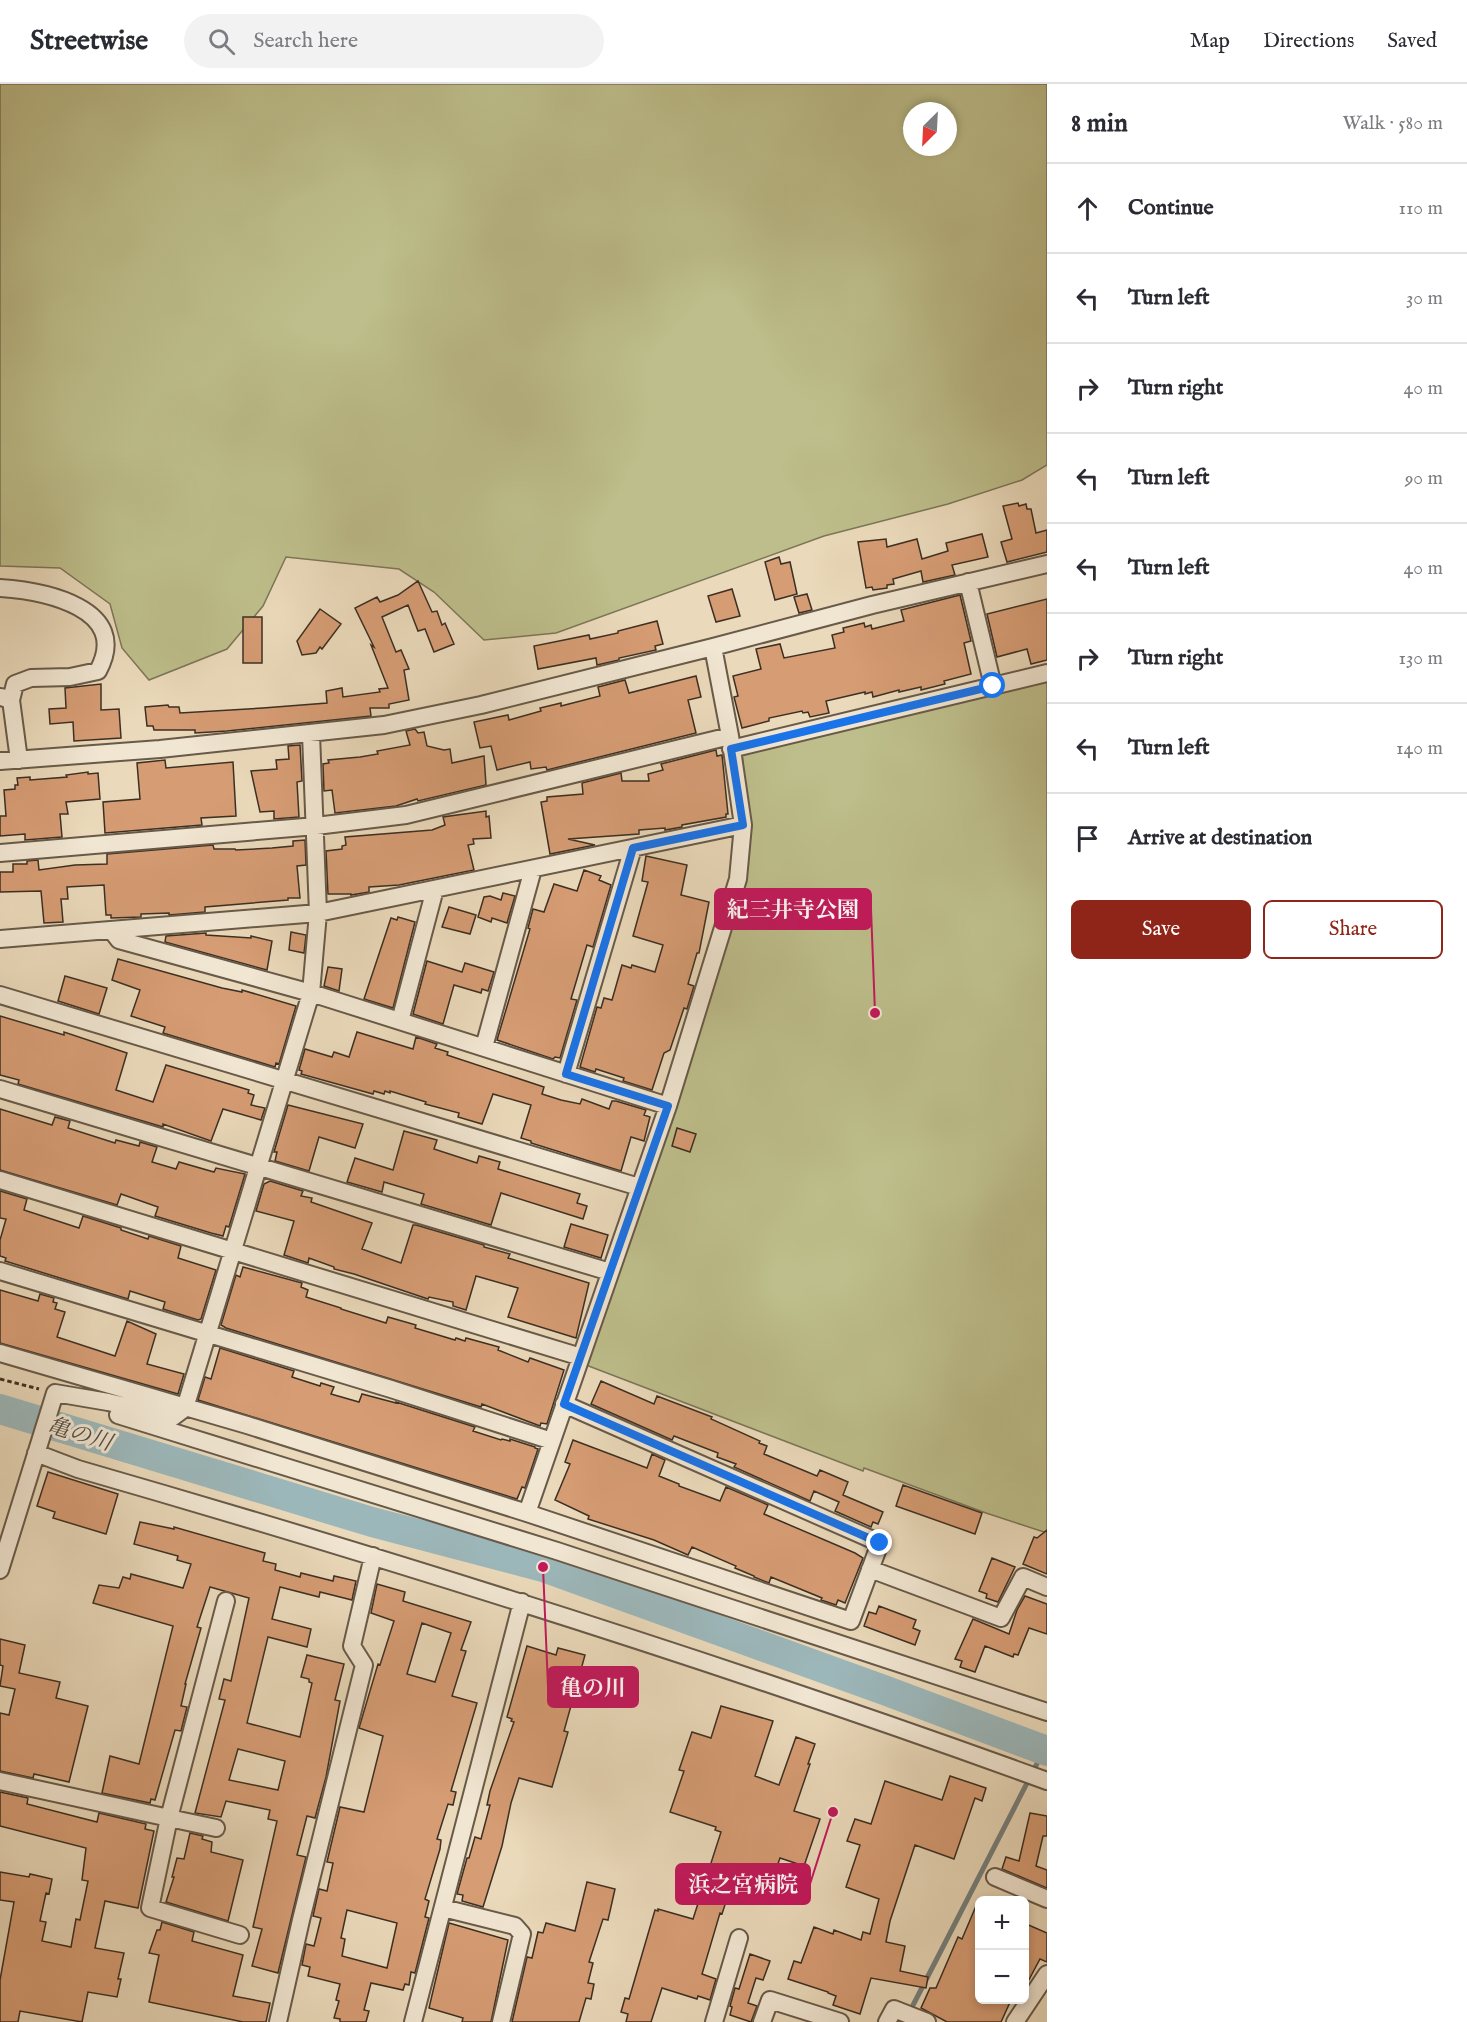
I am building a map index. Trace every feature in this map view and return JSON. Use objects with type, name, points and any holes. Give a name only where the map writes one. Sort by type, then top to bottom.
[{"type":"street","points":[[0,761],[114,753],[384,726],[481,705],[872,605],[1047,564]]},
{"type":"street","points":[[968,582],[993,686]]},
{"type":"street","points":[[0,588],[28,590],[76,605],[99,622],[104,634],[106,657],[98,671],[70,676],[31,678],[15,684],[5,698],[19,760]]},
{"type":"street","points":[[527,1513],[668,1106],[738,879],[743,825],[731,742],[712,647]]},
{"type":"street","points":[[0,854],[316,826],[406,814],[1047,673]]},
{"type":"street","points":[[0,1570],[54,1396],[108,1402],[173,1417],[185,1408],[311,993],[318,913],[311,734]]},
{"type":"street","points":[[0,939],[318,913],[743,825]]},
{"type":"street","points":[[566,1074],[633,848]]},
{"type":"street","points":[[484,1047],[533,868]]},
{"type":"street","points":[[400,1021],[435,889]]},
{"type":"street","points":[[112,931],[119,940],[311,993],[668,1106]]},
{"type":"street","points":[[0,995],[639,1187]]},
{"type":"street","points":[[0,1089],[610,1272]]},
{"type":"street","points":[[0,1180],[581,1358]]},
{"type":"street","points":[[0,1271],[391,1389],[552,1441]]},
{"type":"street","points":[[0,1353],[247,1425],[527,1513],[851,1621],[880,1543],[564,1404]]},
{"type":"street","points":[[108,1402],[117,1415],[546,1547],[1047,1712]]},
{"type":"street","points":[[37,1448],[78,1469],[522,1602],[689,1656],[1037,1777]]},
{"type":"street","points":[[278,2022],[364,1665],[352,1646],[373,1556]]},
{"type":"street","points":[[870,1569],[1001,1618],[1023,1577],[1047,1587]]},
{"type":"street","points":[[226,1601],[169,1818],[150,1908],[240,1935]]},
{"type":"street","points":[[413,2022],[522,1602]]},
{"type":"street","points":[[0,1781],[216,1828]]},
{"type":"street","points":[[995,1877],[1047,1899]]},
{"type":"street","points":[[443,1908],[515,1926],[522,1934],[501,2022]]},
{"type":"street","points":[[714,2022],[739,1938]]},
{"type":"street","points":[[1015,2022],[1045,1980]]},
{"type":"street","points":[[762,2022],[770,2000],[840,2022]]},
{"type":"street","points":[[887,2022],[894,2010],[914,2017]]},
{"type":"path","points":[[0,1379],[54,1396]]},
{"type":"green space","points":[[0,84],[1047,84],[1047,465],[1022,480],[948,504],[824,536],[556,633],[484,640],[434,592],[399,569],[286,557],[263,606],[227,649],[149,680],[122,648],[110,604],[60,568],[0,566]]},
{"type":"green space","points":[[1047,680],[1047,1533],[864,1468],[863,1471],[586,1365],[749,822],[742,754]]},
{"type":"building","points":[[1018,503],[1019,506],[1026,504],[1027,509],[1031,509],[1036,533],[1047,530],[1047,552],[1007,562],[1001,542],[1012,539],[1003,506]]},
{"type":"building","points":[[982,534],[988,557],[952,565],[955,575],[923,582],[921,571],[893,579],[894,584],[887,585],[887,588],[873,590],[872,587],[866,588],[858,542],[886,539],[887,547],[917,539],[922,559],[948,551],[946,543]]},
{"type":"building","points":[[779,557],[781,564],[790,562],[797,594],[775,600],[765,562]]},
{"type":"building","points":[[418,581],[432,612],[437,611],[442,625],[445,623],[454,644],[434,652],[425,629],[418,631],[408,605],[382,617],[396,652],[401,650],[409,669],[404,670],[409,700],[389,704],[389,708],[370,708],[371,716],[227,731],[195,733],[195,730],[154,730],[153,726],[147,726],[145,707],[168,705],[179,707],[180,713],[327,703],[326,691],[342,688],[343,697],[380,692],[379,689],[388,688],[371,645],[374,647],[355,608],[377,597],[380,602],[398,595]]},
{"type":"building","points":[[732,589],[740,616],[716,622],[708,596]]},
{"type":"building","points":[[807,594],[812,610],[799,613],[794,597]]},
{"type":"building","points":[[960,595],[971,641],[964,643],[971,674],[921,690],[921,687],[899,692],[899,690],[873,697],[872,692],[865,694],[865,692],[826,701],[829,713],[810,717],[808,712],[803,713],[802,711],[769,718],[769,721],[742,728],[734,697],[738,696],[733,676],[761,669],[756,649],[780,644],[784,658],[835,648],[832,635],[844,632],[843,628],[864,623],[865,627],[871,625],[872,629],[904,621],[901,610]]},
{"type":"building","points":[[1047,599],[1047,660],[1031,664],[1027,649],[997,657],[987,614]]},
{"type":"building","points":[[320,609],[341,624],[322,649],[320,647],[316,653],[302,655],[297,641]]},
{"type":"building","points":[[243,617],[262,617],[262,663],[243,663]]},
{"type":"building","points":[[657,621],[663,644],[655,646],[656,650],[597,665],[596,658],[538,669],[534,646],[589,635],[590,639]]},
{"type":"building","points":[[696,676],[701,697],[688,700],[696,733],[547,770],[546,767],[531,769],[530,762],[497,770],[491,746],[480,748],[474,722],[508,715],[509,720],[541,711],[540,708],[561,703],[561,706],[600,696],[598,687],[625,680],[629,693]]},
{"type":"building","points":[[101,684],[101,710],[119,709],[121,738],[74,741],[73,722],[50,724],[49,709],[66,708],[65,688]]},
{"type":"building","points":[[415,729],[418,733],[424,732],[427,746],[450,749],[452,763],[484,756],[486,785],[418,801],[417,799],[396,806],[335,813],[332,790],[324,791],[323,764],[329,763],[328,760],[378,754],[377,751],[410,745],[406,731]]},
{"type":"building","points":[[300,745],[302,781],[297,782],[299,817],[274,819],[274,811],[260,812],[251,771],[277,769],[276,760],[289,759],[288,746]]},
{"type":"building","points":[[716,750],[717,756],[722,755],[728,814],[726,817],[665,830],[665,828],[639,830],[639,834],[568,839],[595,845],[550,854],[541,802],[547,801],[547,797],[583,794],[582,783],[621,773],[622,781],[649,781],[648,774],[663,770],[661,764]]},
{"type":"building","points":[[165,760],[166,768],[233,762],[236,816],[201,818],[202,825],[105,833],[103,802],[140,799],[137,763]]},
{"type":"building","points":[[88,772],[88,774],[98,773],[100,799],[66,802],[68,814],[60,814],[62,837],[25,840],[25,834],[0,836],[0,816],[6,816],[4,790],[15,789],[15,785],[18,785],[17,778],[30,777],[30,780],[67,777],[66,775]]},
{"type":"building","points":[[486,811],[486,817],[489,816],[491,838],[473,839],[474,844],[468,845],[474,870],[399,885],[369,887],[369,892],[351,895],[328,894],[326,851],[342,849],[342,846],[346,845],[345,837],[432,830],[445,825],[443,817]]},
{"type":"building","points":[[305,840],[306,865],[297,866],[300,898],[205,907],[205,912],[169,915],[169,913],[141,914],[141,917],[111,918],[111,915],[106,915],[104,885],[67,887],[68,899],[61,899],[63,922],[44,923],[41,891],[0,892],[0,872],[13,872],[13,864],[27,864],[27,861],[38,860],[39,870],[75,865],[107,864],[107,854],[213,845],[214,849],[272,848],[293,846],[293,841]]},
{"type":"building","points":[[646,856],[687,865],[681,895],[709,902],[699,953],[697,953],[688,984],[694,986],[670,1050],[664,1053],[652,1090],[596,1069],[595,1072],[580,1067],[597,1007],[601,1008],[604,998],[612,1000],[622,965],[631,968],[632,965],[655,972],[663,945],[633,936],[648,882],[642,881]]},
{"type":"building","points":[[584,870],[601,876],[599,880],[611,885],[593,947],[587,945],[571,999],[577,1000],[560,1058],[553,1059],[497,1040],[530,929],[528,928],[533,909],[544,912],[554,884],[577,891]]},
{"type":"building","points":[[503,893],[515,896],[507,923],[492,918],[491,922],[478,917],[484,897],[490,896],[501,900]]},
{"type":"building","points":[[449,907],[476,915],[470,934],[442,927]]},
{"type":"building","points":[[398,917],[415,922],[393,1008],[364,999],[391,918],[397,920]]},
{"type":"building","points":[[291,932],[306,935],[304,953],[289,950]]},
{"type":"building","points":[[206,933],[206,935],[251,938],[251,936],[272,941],[267,970],[165,942],[166,936]]},
{"type":"building","points":[[118,959],[296,1006],[279,1064],[276,1063],[275,1067],[163,1033],[165,1027],[131,1016],[140,990],[112,980]]},
{"type":"building","points":[[427,961],[462,972],[465,963],[494,972],[488,991],[482,989],[481,993],[454,985],[443,1024],[413,1014]]},
{"type":"building","points":[[328,967],[342,969],[339,991],[324,986]]},
{"type":"building","points":[[65,976],[107,988],[99,1014],[58,1001]]},
{"type":"building","points":[[0,1016],[64,1035],[64,1032],[127,1053],[116,1090],[153,1102],[166,1065],[249,1090],[248,1093],[254,1095],[251,1105],[265,1108],[261,1120],[223,1109],[211,1141],[163,1124],[163,1127],[18,1084],[19,1080],[0,1075]]},
{"type":"building","points":[[357,1032],[413,1049],[416,1037],[437,1044],[435,1048],[448,1052],[447,1055],[544,1087],[542,1094],[561,1100],[580,1104],[582,1099],[609,1109],[612,1101],[616,1101],[646,1110],[644,1115],[650,1117],[644,1141],[631,1137],[621,1171],[521,1138],[531,1105],[493,1094],[482,1124],[458,1117],[459,1113],[390,1091],[390,1093],[385,1091],[384,1094],[374,1091],[373,1094],[301,1074],[302,1071],[299,1070],[305,1049],[332,1057],[334,1052],[349,1057]]},
{"type":"building","points":[[288,1105],[363,1124],[355,1148],[319,1137],[309,1171],[275,1161],[277,1152],[274,1152]]},
{"type":"building","points":[[0,1109],[52,1125],[55,1117],[70,1121],[68,1128],[115,1143],[116,1140],[139,1146],[140,1142],[157,1147],[152,1162],[176,1169],[179,1162],[214,1172],[216,1168],[245,1174],[229,1227],[226,1226],[223,1236],[155,1216],[158,1207],[121,1194],[117,1205],[0,1170]]},
{"type":"building","points":[[677,1128],[696,1134],[690,1152],[672,1146]]},
{"type":"building","points":[[404,1131],[437,1140],[434,1149],[477,1163],[479,1156],[500,1162],[498,1169],[580,1194],[577,1203],[587,1206],[583,1219],[501,1193],[491,1225],[421,1204],[424,1194],[384,1182],[382,1192],[347,1182],[355,1158],[393,1170]]},
{"type":"building","points":[[270,1181],[303,1191],[301,1196],[312,1198],[311,1202],[372,1223],[362,1249],[401,1263],[413,1225],[416,1225],[484,1245],[484,1247],[510,1254],[508,1258],[589,1283],[576,1338],[508,1317],[518,1288],[476,1276],[466,1310],[453,1306],[453,1302],[429,1297],[428,1299],[334,1269],[334,1267],[309,1258],[308,1263],[284,1255],[294,1221],[256,1211],[264,1184]]},
{"type":"building","points":[[0,1191],[27,1199],[24,1210],[79,1228],[83,1216],[148,1239],[149,1236],[181,1246],[178,1258],[216,1270],[201,1319],[163,1309],[165,1302],[130,1291],[128,1299],[5,1261],[6,1258],[0,1256],[0,1240],[6,1219],[0,1218]]},
{"type":"building","points":[[571,1224],[608,1235],[601,1258],[564,1247]]},
{"type":"building","points":[[243,1267],[302,1283],[301,1287],[308,1290],[306,1297],[341,1309],[386,1323],[388,1317],[455,1340],[456,1338],[465,1341],[466,1338],[499,1347],[498,1350],[528,1362],[530,1358],[564,1370],[547,1424],[541,1423],[540,1426],[482,1404],[481,1407],[226,1328],[221,1325],[236,1275],[240,1277]]},
{"type":"building","points":[[0,1290],[38,1301],[40,1294],[54,1298],[53,1302],[57,1303],[55,1309],[65,1312],[57,1337],[115,1356],[127,1321],[156,1334],[147,1364],[184,1374],[178,1394],[0,1343]]},
{"type":"building","points":[[220,1348],[294,1371],[292,1377],[320,1386],[321,1383],[334,1387],[331,1394],[359,1402],[362,1394],[396,1402],[475,1427],[473,1431],[535,1447],[538,1449],[525,1488],[522,1487],[517,1499],[198,1400],[205,1377],[211,1379]]},
{"type":"building","points":[[601,1381],[654,1404],[657,1396],[712,1417],[711,1419],[760,1441],[759,1443],[767,1446],[764,1454],[817,1476],[820,1470],[848,1482],[843,1495],[883,1512],[878,1524],[873,1522],[871,1527],[835,1511],[839,1502],[814,1491],[810,1501],[734,1467],[736,1464],[717,1457],[718,1453],[674,1436],[672,1440],[591,1404]]},
{"type":"building","points":[[573,1440],[647,1468],[652,1454],[665,1460],[659,1476],[679,1486],[720,1501],[726,1487],[768,1505],[764,1514],[855,1553],[863,1558],[845,1603],[838,1600],[836,1605],[821,1600],[822,1598],[771,1577],[769,1583],[692,1547],[688,1555],[654,1540],[588,1519],[589,1516],[555,1500],[570,1464],[565,1462]]},
{"type":"building","points":[[48,1472],[118,1494],[106,1534],[53,1518],[55,1512],[37,1506]]},
{"type":"building","points":[[903,1485],[982,1513],[975,1534],[896,1506]]},
{"type":"building","points":[[140,1522],[174,1529],[174,1527],[265,1553],[263,1561],[276,1564],[275,1570],[300,1577],[301,1573],[333,1581],[334,1576],[356,1581],[352,1600],[320,1592],[319,1597],[280,1587],[272,1619],[311,1629],[307,1647],[268,1637],[247,1723],[300,1737],[312,1683],[309,1679],[301,1677],[307,1655],[344,1664],[335,1700],[340,1701],[326,1777],[315,1818],[307,1816],[297,1855],[306,1857],[278,1973],[252,1966],[262,1929],[253,1927],[277,1821],[268,1819],[270,1810],[226,1801],[221,1817],[195,1813],[225,1700],[219,1699],[224,1679],[231,1681],[249,1598],[210,1587],[197,1627],[201,1628],[185,1684],[181,1706],[187,1707],[181,1731],[175,1730],[155,1800],[151,1799],[150,1803],[102,1793],[110,1756],[139,1764],[173,1626],[93,1603],[99,1585],[119,1588],[123,1577],[130,1579],[131,1574],[183,1588],[191,1564],[177,1560],[178,1556],[134,1544]],"holes":[[[238,1749],[285,1761],[278,1790],[229,1780]]]},
{"type":"building","points":[[1047,1530],[1047,1574],[1023,1564],[1034,1537],[1037,1538]]},
{"type":"building","points":[[992,1558],[1015,1567],[998,1602],[986,1598],[987,1594],[979,1591]]},
{"type":"building","points":[[377,1584],[405,1592],[403,1601],[471,1622],[461,1650],[466,1651],[452,1696],[477,1703],[451,1791],[456,1792],[453,1805],[448,1804],[437,1839],[441,1840],[440,1849],[425,1899],[429,1901],[425,1917],[429,1918],[415,1973],[411,1972],[409,1985],[405,1984],[403,1990],[371,1983],[364,2010],[369,2011],[366,2022],[340,2022],[340,2019],[334,2018],[339,2001],[336,2000],[340,1984],[308,1976],[310,1967],[302,1965],[306,1944],[314,1946],[321,1918],[313,1916],[319,1889],[327,1891],[333,1863],[327,1862],[340,1807],[364,1812],[383,1736],[359,1728],[378,1664],[380,1665],[394,1621],[371,1613]],"holes":[[[422,1623],[451,1633],[435,1682],[407,1674]],[[347,1910],[397,1923],[387,1968],[342,1956],[345,1939],[341,1938]]]},
{"type":"building","points":[[1025,1596],[1047,1604],[1047,1634],[1029,1628],[1018,1655],[1014,1654],[1013,1657],[985,1646],[975,1672],[960,1667],[962,1661],[955,1659],[973,1619],[1009,1634],[1017,1610]]},
{"type":"building","points":[[879,1606],[916,1620],[913,1628],[920,1631],[915,1645],[864,1626],[869,1612],[876,1614]]},
{"type":"building","points":[[0,1639],[25,1645],[19,1673],[60,1682],[56,1698],[88,1706],[69,1782],[34,1774],[33,1778],[0,1771],[0,1713],[9,1715],[15,1689],[0,1686],[3,1666],[0,1665]]},
{"type":"building","points":[[527,1646],[556,1655],[558,1648],[585,1655],[564,1731],[568,1732],[552,1787],[519,1778],[502,1846],[483,1907],[462,1901],[463,1895],[457,1894],[475,1837],[481,1839],[490,1805],[487,1805],[490,1791],[514,1722],[507,1717]]},
{"type":"building","points":[[721,1706],[773,1721],[755,1776],[779,1785],[796,1737],[815,1744],[794,1811],[820,1819],[804,1866],[780,1858],[767,1895],[732,1883],[722,1914],[720,1913],[702,1974],[716,1979],[710,2000],[698,1996],[697,1999],[662,1988],[651,2022],[626,2022],[628,2014],[621,2012],[625,1998],[629,1999],[655,1910],[693,1919],[721,1832],[715,1830],[716,1827],[670,1812],[684,1771],[679,1770],[692,1732],[711,1738]]},
{"type":"building","points":[[950,1776],[986,1788],[982,1801],[975,1798],[954,1859],[915,1845],[890,1921],[886,1942],[905,1946],[900,1971],[928,1977],[926,1988],[871,1978],[860,2014],[833,2005],[836,1996],[828,1992],[788,1979],[794,1961],[801,1963],[814,1927],[833,1934],[834,1930],[861,1940],[863,1932],[870,1934],[879,1899],[846,1887],[860,1845],[847,1841],[855,1819],[871,1824],[885,1781],[942,1800]]},
{"type":"building","points":[[0,1792],[28,1798],[27,1804],[97,1822],[99,1813],[146,1824],[145,1829],[154,1831],[138,1908],[105,1901],[95,1948],[124,1953],[118,1979],[121,1979],[117,1997],[88,1992],[82,2022],[20,2011],[18,2022],[0,2022],[0,1980],[14,1902],[0,1900],[0,1872],[29,1877],[30,1874],[52,1879],[49,1894],[46,1893],[40,1921],[46,1922],[42,1941],[71,1947],[76,1919],[80,1920],[88,1881],[82,1880],[86,1848],[0,1826]]},
{"type":"building","points":[[1030,1813],[1047,1816],[1047,1836],[1043,1836],[1036,1866],[1047,1870],[1047,1888],[1002,1869],[1006,1857],[1019,1861]]},
{"type":"building","points":[[190,1833],[203,1836],[202,1839],[212,1842],[211,1852],[243,1860],[228,1921],[166,1902],[177,1858],[184,1859]]},
{"type":"building","points":[[587,1882],[615,1889],[608,1920],[603,1919],[589,1962],[593,1963],[588,1983],[594,1984],[591,1999],[586,1998],[579,2022],[512,2022],[527,1957],[532,1958],[538,1932],[543,1933],[546,1923],[575,1931]]},
{"type":"building","points":[[975,1908],[975,2004],[1009,2004],[1001,2022],[947,2022],[921,2008],[930,1988],[936,1988],[958,1937],[962,1939]]},
{"type":"building","points":[[162,1922],[194,1932],[192,1941],[243,1955],[233,1996],[270,2003],[266,2022],[243,2022],[149,2002],[159,1955],[149,1953]]},
{"type":"building","points":[[449,1923],[508,1940],[491,2022],[462,2022],[463,2018],[429,2008]]},
{"type":"building","points":[[1029,1925],[1047,1933],[1047,1962],[1040,1959],[1029,1980]]},
{"type":"building","points":[[750,1954],[770,1961],[763,1980],[756,1978],[748,2003],[757,2006],[751,2022],[730,2015],[735,1988],[739,1989]]},
{"type":"waterway","name":"亀の川","points":[[0,1409],[372,1522],[543,1567],[1047,1751]]},
{"type":"waterway","points":[[909,2013],[1044,1750]]},
{"type":"place","name":"紀三井寺公園","points":[[875,1013]]},
{"type":"place","name":"亀の川","points":[[543,1567]]},
{"type":"place","name":"浜之宮病院","points":[[833,1812]]},
{"type":"route","points":[[880,1543],[564,1404],[668,1106],[566,1074],[633,848],[743,825],[731,749],[993,686]]}]
